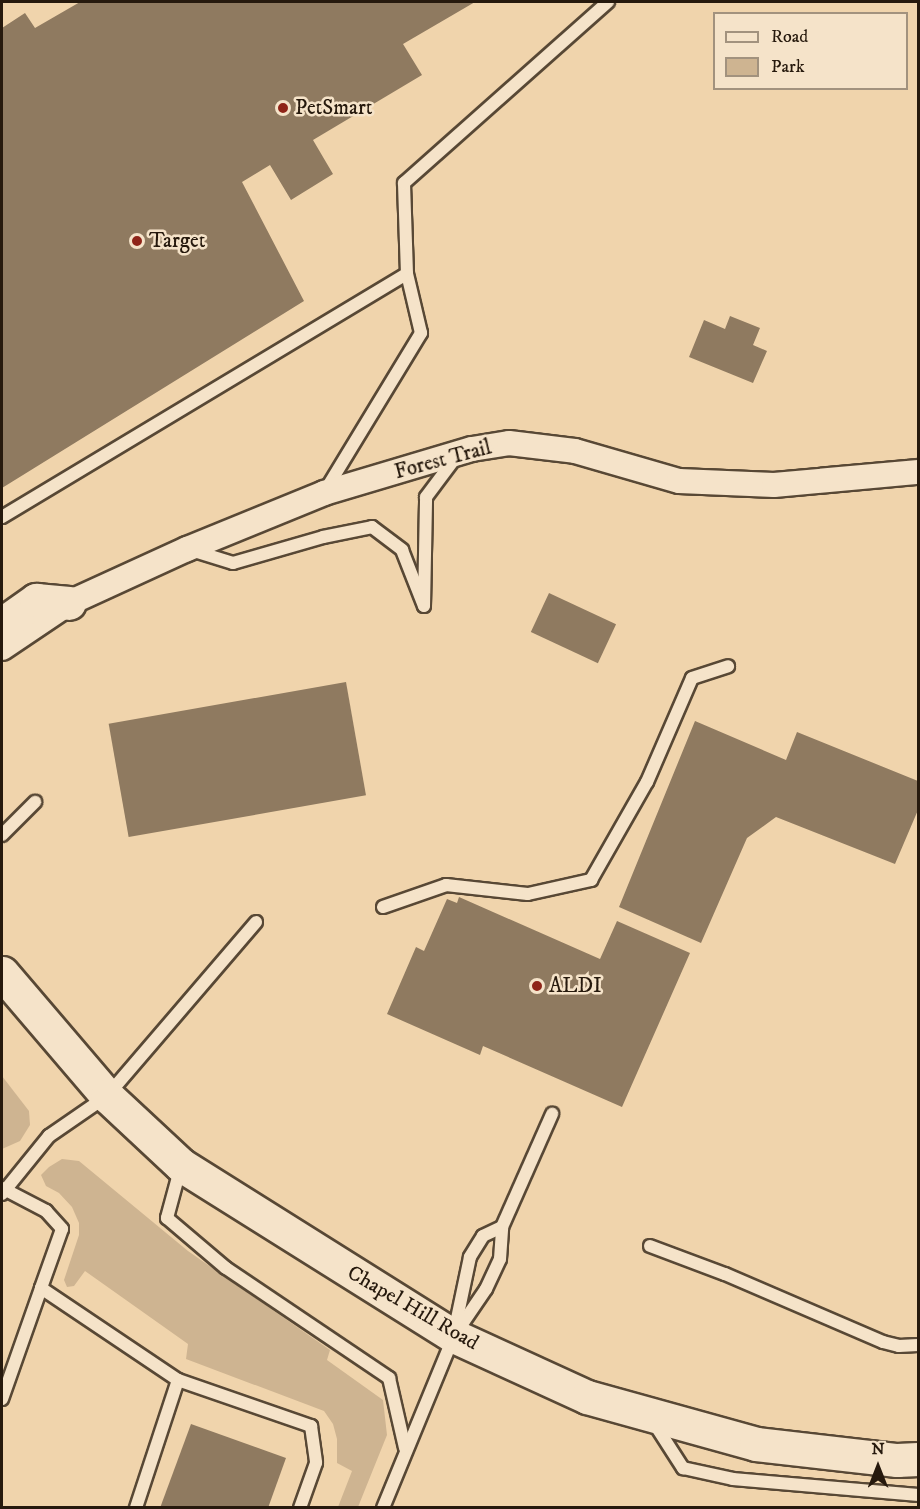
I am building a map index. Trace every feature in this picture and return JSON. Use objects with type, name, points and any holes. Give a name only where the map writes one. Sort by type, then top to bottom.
[{"type":"main road","points":[[2,624],[36,600],[69,603]]},
{"type":"main road","name":"Chapel Hill Road","points":[[2,973],[106,1096],[181,1165],[454,1336],[587,1397],[756,1444],[897,1460],[918,1459]]},
{"type":"street","name":"Forest Trail","points":[[2,648],[69,603],[187,549],[324,493],[459,453],[509,443],[575,451],[679,481],[774,485],[918,472]]},
{"type":"lane","points":[[324,493],[421,333],[407,274],[404,183],[609,2]]},
{"type":"lane","points":[[2,517],[407,274]]},
{"type":"lane","points":[[187,549],[233,563],[323,537],[372,527],[402,550],[424,606],[426,497],[459,453]]},
{"type":"lane","points":[[383,907],[446,885],[528,894],[591,879],[647,782],[692,678],[728,666]]},
{"type":"lane","points":[[2,835],[35,802]]},
{"type":"lane","points":[[2,1399],[62,1229],[46,1211],[2,1191],[50,1136],[106,1096],[256,922]]},
{"type":"lane","points":[[383,1508],[405,1448],[454,1336],[486,1289],[500,1259],[501,1227],[552,1114]]},
{"type":"lane","points":[[181,1165],[167,1218],[226,1268],[389,1378],[405,1448]]},
{"type":"lane","points":[[454,1336],[470,1257],[483,1236],[501,1227]]},
{"type":"lane","points":[[650,1246],[725,1274],[883,1342],[899,1346],[918,1345]]},
{"type":"lane","points":[[41,1288],[178,1380],[311,1426],[316,1463],[300,1508]]},
{"type":"lane","points":[[136,1508],[178,1380]]},
{"type":"lane","points":[[649,1414],[683,1468],[733,1479],[918,1495]]},
{"type":"green space","points":[[2,1076],[29,1111],[30,1125],[20,1141],[2,1149]]},
{"type":"green space","points":[[62,1159],[79,1161],[188,1251],[330,1350],[327,1360],[383,1400],[387,1435],[358,1507],[338,1507],[352,1471],[337,1463],[337,1439],[333,1424],[324,1411],[186,1359],[188,1344],[85,1271],[74,1286],[67,1287],[64,1280],[79,1235],[79,1223],[72,1207],[59,1193],[46,1186],[41,1175]]},
{"type":"building","name":"Target","points":[[80,2],[475,2],[403,44],[422,75],[313,140],[333,174],[291,200],[270,165],[242,182],[304,301],[2,488],[2,28],[25,13],[35,28]]},
{"type":"building","points":[[730,316],[760,328],[753,345],[767,351],[753,383],[689,357],[704,320],[725,329]]},
{"type":"building","points":[[549,593],[616,624],[598,663],[531,632]]},
{"type":"building","points":[[346,682],[366,795],[129,837],[109,724]]},
{"type":"building","points":[[695,721],[786,760],[797,732],[918,781],[918,810],[895,864],[776,817],[747,838],[701,943],[619,907]]},
{"type":"building","name":"ALDI","points":[[459,897],[600,959],[617,921],[690,953],[622,1107],[483,1046],[480,1055],[387,1014],[416,947],[424,951],[447,899],[457,903]]},
{"type":"building","points":[[191,1424],[286,1458],[268,1508],[160,1508]]},
{"type":"place","name":"PetSmart","points":[[283,108]]},
{"type":"place","name":"Target","points":[[137,241]]},
{"type":"place","name":"ALDI","points":[[537,986]]}]
